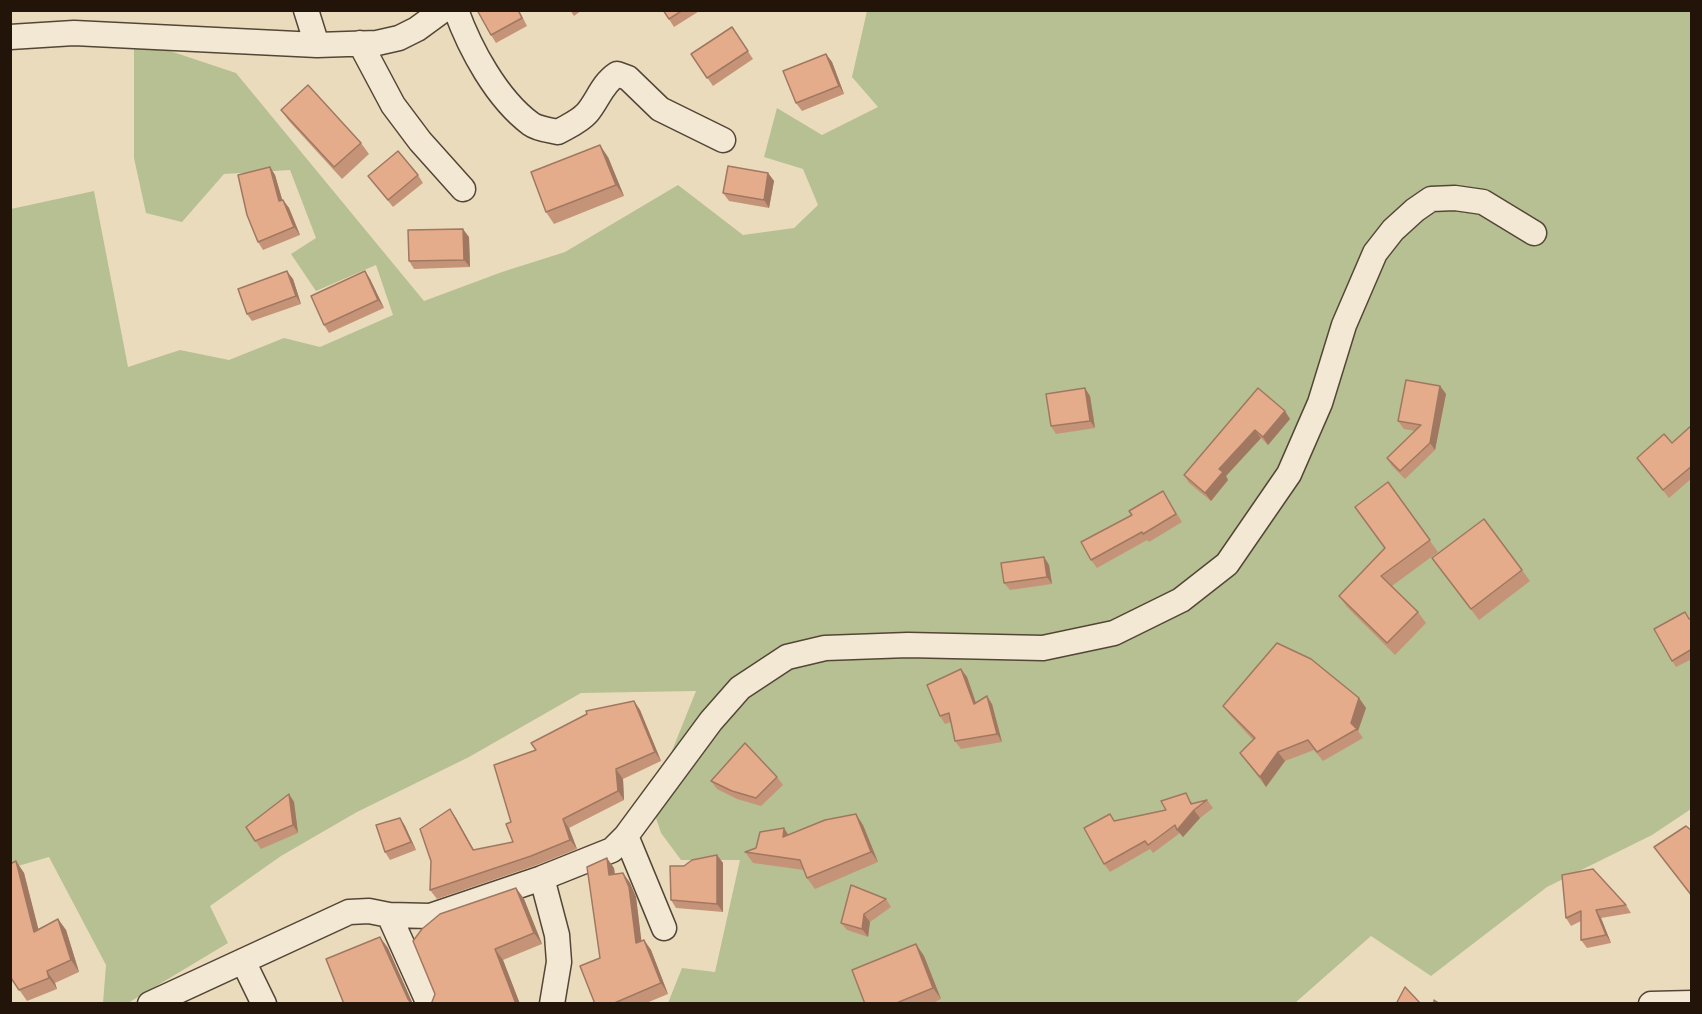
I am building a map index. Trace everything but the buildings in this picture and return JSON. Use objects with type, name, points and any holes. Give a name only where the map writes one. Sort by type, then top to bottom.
[{"type":"street","points":[[306,10],[317,45]]},
{"type":"street","points":[[10,37],[74,33],[317,45],[377,43],[399,38],[417,30],[443,10]]},
{"type":"street","points":[[456,10],[463,30],[502,97],[532,125],[558,132],[577,122],[587,113],[607,81],[617,74],[628,78],[660,109],[723,140]]},
{"type":"street","points":[[360,43],[393,105],[420,141],[463,189]]},
{"type":"street","points":[[150,1004],[349,912],[369,911],[389,915],[430,916],[542,878],[612,850],[626,836],[711,721],[740,688],[787,657],[825,648],[908,645],[1043,648],[1114,633],[1181,600],[1227,564],[1289,474],[1320,403],[1344,325],[1375,253],[1393,230],[1431,199],[1455,198],[1483,202],[1534,233]]},
{"type":"street","points":[[626,836],[664,928]]},
{"type":"street","points":[[542,878],[557,935],[560,962],[552,1004]]},
{"type":"street","points":[[389,915],[429,1004]]},
{"type":"street","points":[[243,961],[264,1004]]},
{"type":"street","points":[[1653,1003],[1692,1003]]},
{"type":"green space","points":[[867,11],[1691,11],[1691,809],[1652,835],[1547,887],[1431,976],[1371,936],[1295,1003],[668,1003],[682,968],[715,972],[740,860],[681,860],[661,833],[651,803],[696,691],[581,693],[469,757],[357,812],[281,856],[210,906],[228,943],[128,1003],[103,1003],[106,965],[49,857],[11,868],[11,209],[94,191],[128,367],[180,350],[229,360],[284,338],[320,347],[393,315],[376,265],[316,291],[291,254],[316,238],[290,170],[224,174],[182,222],[146,213],[134,158],[134,39],[236,73],[424,301],[565,252],[678,185],[743,235],[794,228],[818,205],[803,169],[764,157],[777,108],[822,135],[878,107],[852,77]]}]
